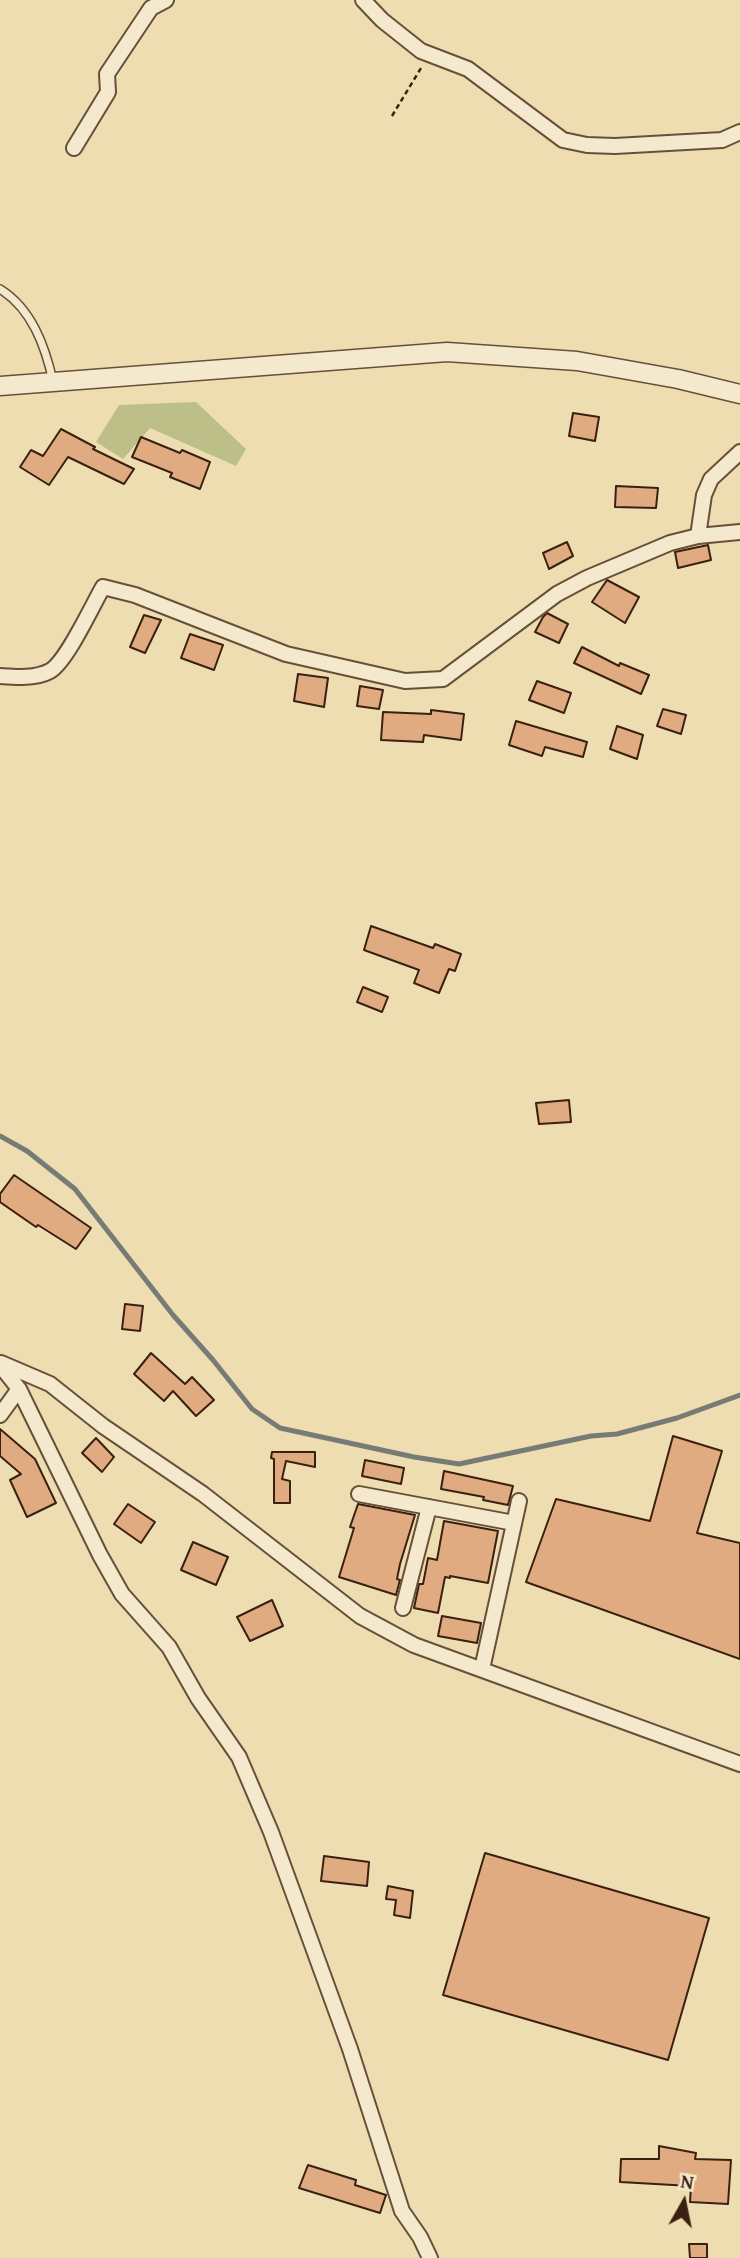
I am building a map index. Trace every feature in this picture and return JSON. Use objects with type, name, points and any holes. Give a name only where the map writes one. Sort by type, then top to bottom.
[{"type":"street","points":[[74,148],[108,92],[107,74],[151,8],[166,0]]},
{"type":"street","points":[[372,4],[421,51],[468,69],[563,140],[587,145],[615,146],[722,140],[740,132]]},
{"type":"street","points":[[0,386],[447,352],[578,362],[678,379],[740,394]]},
{"type":"street","points":[[698,536],[704,495],[711,479],[740,452]]},
{"type":"street","points":[[0,676],[23,677],[50,671],[68,650],[103,586],[135,595],[286,654],[405,681],[443,679],[557,594],[587,578],[670,543],[698,536],[740,532]]},
{"type":"street","points":[[0,1364],[19,1389],[122,1594],[169,1647],[198,1698],[239,1757],[271,1832],[350,2049],[402,2211],[420,2237],[430,2258]]},
{"type":"street","points":[[0,1364],[50,1384],[103,1426],[203,1494],[360,1616],[414,1644],[740,1764]]},
{"type":"street","points":[[0,1415],[19,1389]]},
{"type":"street","points":[[359,1494],[514,1523]]},
{"type":"street","points":[[482,1669],[519,1501]]},
{"type":"street","points":[[403,1608],[429,1507]]},
{"type":"lane","points":[[0,289],[25,311],[47,355],[53,382]]},
{"type":"path","points":[[392,116],[431,54]]},
{"type":"green space","points":[[196,402],[246,449],[236,466],[150,428],[123,459],[96,442],[119,405]]},
{"type":"building","points":[[573,413],[599,417],[595,441],[569,436]]},
{"type":"building","points":[[61,429],[95,447],[93,449],[134,469],[124,484],[68,457],[49,485],[20,467],[31,450],[43,456]]},
{"type":"building","points":[[141,437],[210,462],[200,489],[170,477],[172,473],[132,457]]},
{"type":"building","points":[[616,486],[658,488],[656,508],[615,507]]},
{"type":"building","points":[[567,542],[573,556],[549,569],[543,553]]},
{"type":"building","points":[[708,545],[711,560],[678,568],[675,552]]},
{"type":"building","points":[[607,580],[639,597],[625,623],[592,602]]},
{"type":"building","points":[[547,613],[568,624],[559,643],[535,632]]},
{"type":"building","points":[[144,615],[161,620],[145,653],[130,647]]},
{"type":"building","points":[[190,634],[223,645],[214,670],[181,658]]},
{"type":"building","points":[[582,647],[619,666],[620,663],[649,675],[641,694],[574,663]]},
{"type":"building","points":[[298,674],[328,678],[324,707],[294,701]]},
{"type":"building","points":[[537,681],[571,693],[564,713],[529,700]]},
{"type":"building","points":[[360,686],[383,690],[379,709],[357,706]]},
{"type":"building","points":[[663,709],[686,715],[681,734],[657,726]]},
{"type":"building","points":[[431,710],[464,714],[461,740],[424,735],[423,742],[381,740],[383,712],[431,714]]},
{"type":"building","points":[[516,721],[587,742],[583,757],[545,747],[542,756],[509,745]]},
{"type":"building","points":[[617,726],[643,735],[637,759],[610,749]]},
{"type":"building","points":[[371,926],[433,948],[435,944],[461,954],[455,971],[449,969],[439,993],[414,983],[419,970],[364,950]]},
{"type":"building","points":[[363,987],[388,997],[382,1012],[357,1002]]},
{"type":"building","points":[[569,1100],[571,1122],[539,1124],[536,1103]]},
{"type":"building","points":[[14,1175],[91,1228],[76,1249],[38,1225],[36,1227],[0,1202],[0,1194]]},
{"type":"building","points":[[125,1304],[143,1306],[140,1331],[122,1329]]},
{"type":"building","points":[[151,1353],[185,1384],[192,1377],[214,1400],[196,1416],[173,1391],[164,1401],[134,1374]]},
{"type":"building","points":[[0,1429],[35,1459],[56,1503],[27,1517],[10,1480],[21,1474],[0,1456]]},
{"type":"building","points":[[673,1436],[722,1451],[697,1533],[740,1543],[740,1659],[526,1582],[556,1499],[650,1521]]},
{"type":"building","points":[[96,1438],[114,1457],[102,1472],[82,1453]]},
{"type":"building","points":[[272,1452],[315,1452],[315,1467],[286,1461],[282,1479],[290,1481],[290,1503],[274,1503]]},
{"type":"building","points":[[365,1460],[404,1468],[401,1484],[362,1476]]},
{"type":"building","points":[[444,1471],[513,1486],[508,1505],[483,1500],[484,1497],[441,1489]]},
{"type":"building","points":[[128,1504],[155,1522],[141,1543],[114,1524]]},
{"type":"building","points":[[358,1504],[415,1515],[400,1564],[396,1595],[339,1577],[354,1528],[350,1527]]},
{"type":"building","points":[[444,1521],[498,1531],[488,1583],[445,1577],[438,1613],[414,1608],[419,1584],[423,1584],[428,1558],[437,1560]]},
{"type":"building","points":[[193,1542],[228,1557],[216,1585],[181,1570]]},
{"type":"building","points":[[272,1600],[283,1626],[250,1641],[237,1617]]},
{"type":"building","points":[[442,1616],[481,1623],[477,1643],[438,1636]]},
{"type":"building","points":[[485,1853],[709,1918],[668,2060],[443,1995]]},
{"type":"building","points":[[324,1856],[369,1862],[367,1886],[321,1881]]},
{"type":"building","points":[[388,1886],[413,1891],[410,1918],[394,1915],[396,1900],[386,1899]]},
{"type":"building","points":[[659,2146],[696,2153],[695,2159],[731,2160],[728,2204],[690,2202],[691,2186],[620,2182],[621,2159],[659,2159]]},
{"type":"building","points":[[308,2165],[356,2180],[355,2185],[386,2195],[380,2213],[299,2188]]},
{"type":"building","points":[[689,2244],[707,2244],[707,2258],[690,2258]]},
{"type":"waterway","points":[[0,1136],[27,1151],[75,1189],[173,1315],[252,1409],[280,1428],[459,1464],[591,1436],[617,1434],[677,1418],[740,1395]]}]
